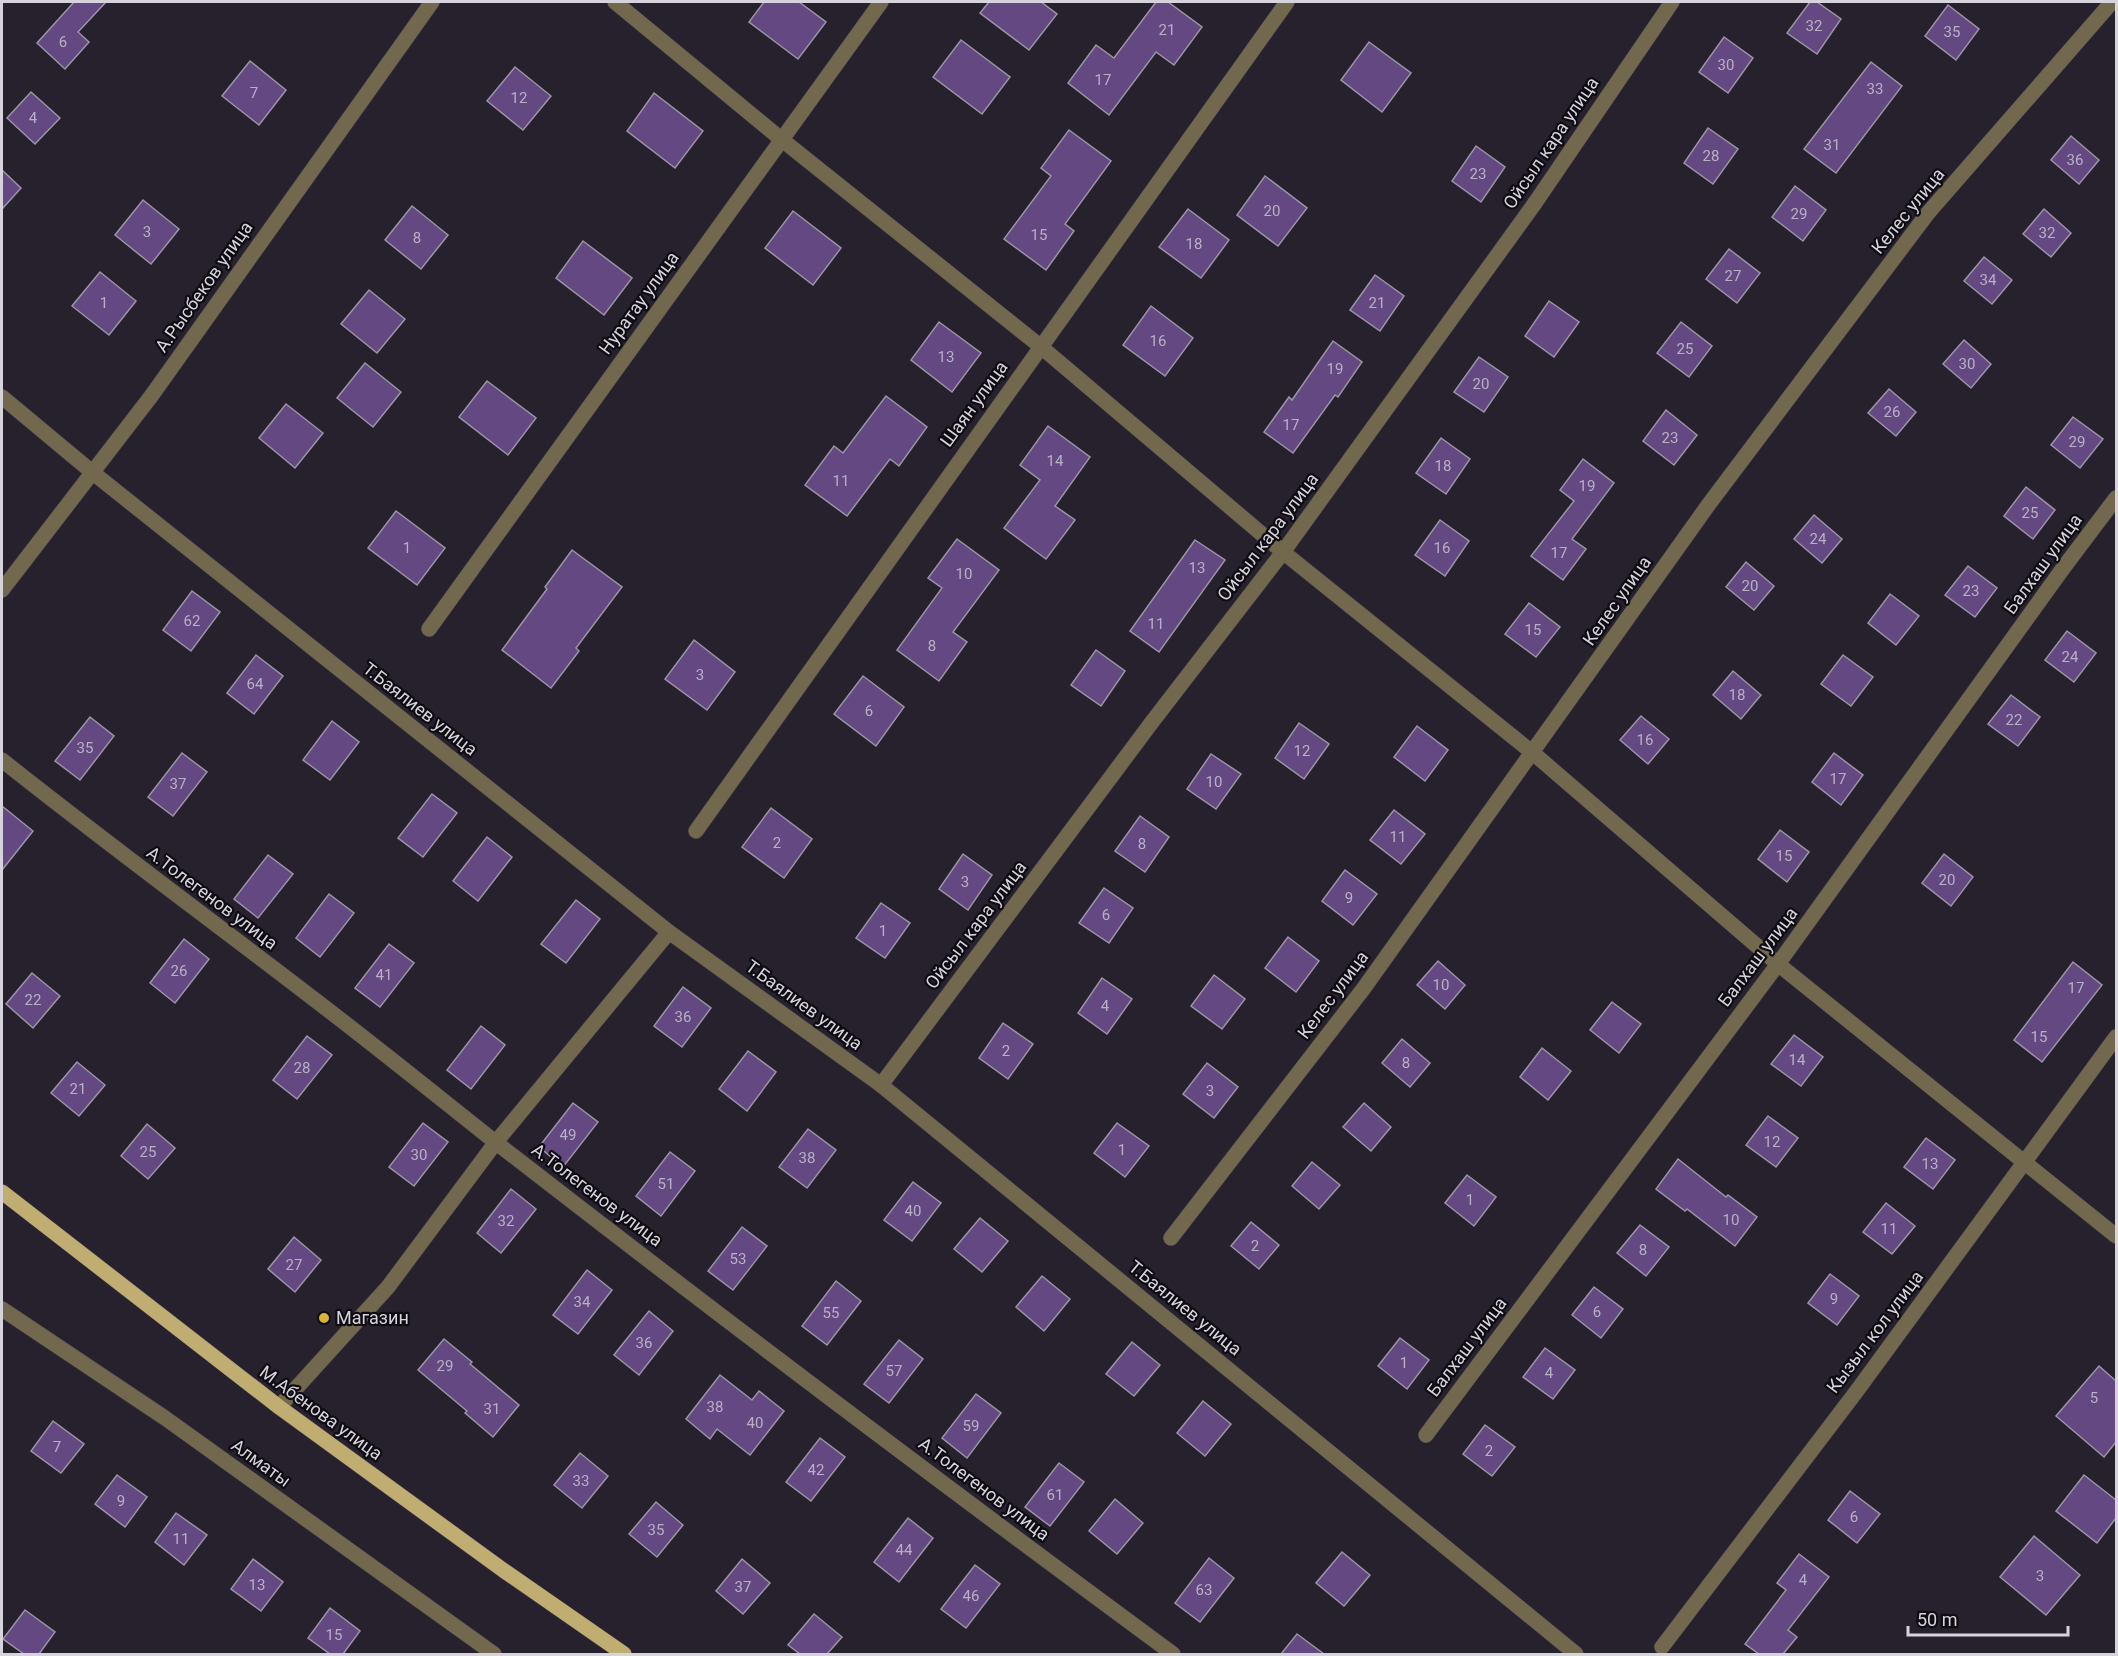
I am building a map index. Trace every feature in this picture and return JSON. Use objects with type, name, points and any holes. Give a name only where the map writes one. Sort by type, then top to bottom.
[{"type":"main road","name":"М.Абенова улица","points":[[2,1192],[279,1407],[624,1654]]},
{"type":"street","name":"А.Рысбеков улица","points":[[2,590],[152,395],[432,2]]},
{"type":"street","points":[[615,2],[780,139],[1040,346],[1282,552],[1533,753],[1778,964],[2116,1236]]},
{"type":"street","name":"Нуратау улица","points":[[429,628],[881,2]]},
{"type":"street","name":"Шаян улица","points":[[696,831],[1287,2]]},
{"type":"street","name":"Ойсыл кара улица","points":[[880,1085],[1282,552],[1535,203],[1672,2]]},
{"type":"street","name":"Келес улица","points":[[1172,1238],[1364,988],[1709,504],[1929,213],[2112,2]]},
{"type":"street","name":"Т.Баялиев улица","points":[[2,397],[92,472],[669,932],[880,1085],[1576,1654]]},
{"type":"street","name":"Балхаш улица","points":[[1426,1436],[1778,964],[2116,498]]},
{"type":"street","name":"А.Толегенов улица","points":[[2,760],[100,838],[320,1003],[496,1142],[982,1513],[1173,1654]]},
{"type":"street","points":[[279,1407],[388,1287],[496,1142],[669,932]]},
{"type":"street","name":"Кызыл кол улица","points":[[1662,1647],[1856,1392],[2116,1037]]},
{"type":"street","name":"Алматы","points":[[2,1309],[165,1418],[494,1654]]},
{"type":"building","points":[[74,2],[106,2],[78,32],[89,42],[65,69],[37,43]]},
{"type":"building","points":[[764,2],[799,2],[826,22],[798,59],[749,22]]},
{"type":"building","points":[[989,2],[1041,2],[1057,14],[1029,50],[980,13]]},
{"type":"building","points":[[1156,2],[1168,2],[1202,27],[1174,65],[1156,52],[1109,115],[1068,83],[1096,45],[1114,58]]},
{"type":"building","points":[[1810,2],[1817,2],[1841,19],[1817,54],[1787,33]]},
{"type":"building","points":[[1948,5],[1979,29],[1956,60],[1925,36]]},
{"type":"building","points":[[1724,37],[1753,58],[1728,93],[1699,72]]},
{"type":"building","points":[[961,40],[1010,77],[982,114],[933,77]]},
{"type":"building","points":[[1369,42],[1411,73],[1382,112],[1341,80]]},
{"type":"building","points":[[250,61],[286,90],[259,125],[222,96]]},
{"type":"building","points":[[1871,62],[1902,86],[1836,173],[1804,149]]},
{"type":"building","points":[[515,67],[551,96],[523,130],[487,101]]},
{"type":"building","points":[[31,92],[60,118],[35,144],[7,118]]},
{"type":"building","points":[[654,93],[703,131],[675,168],[627,131]]},
{"type":"building","points":[[1708,128],[1738,149],[1713,184],[1684,163]]},
{"type":"building","points":[[1069,130],[1111,161],[1065,224],[1074,231],[1046,270],[1004,239],[1051,176],[1041,168]]},
{"type":"building","points":[[2071,136],[2099,160],[2079,184],[2051,160]]},
{"type":"building","points":[[1476,146],[1505,167],[1481,202],[1452,181]]},
{"type":"building","points":[[2,170],[21,188],[2,209]]},
{"type":"building","points":[[1265,176],[1307,208],[1278,246],[1237,215]]},
{"type":"building","points":[[1795,186],[1826,210],[1803,241],[1772,217]]},
{"type":"building","points":[[143,200],[179,229],[151,264],[115,235]]},
{"type":"building","points":[[412,206],[448,235],[421,269],[385,240]]},
{"type":"building","points":[[1188,209],[1229,240],[1201,278],[1159,247]]},
{"type":"building","points":[[2044,209],[2071,233],[2051,257],[2023,234]]},
{"type":"building","points":[[793,211],[841,248],[813,285],[765,248]]},
{"type":"building","points":[[583,241],[632,278],[604,315],[556,278]]},
{"type":"building","points":[[1729,249],[1760,273],[1737,303],[1706,279]]},
{"type":"building","points":[[1984,257],[2012,280],[1992,304],[1964,281]]},
{"type":"building","points":[[100,272],[136,301],[109,335],[72,306]]},
{"type":"building","points":[[1375,275],[1404,296],[1380,331],[1350,310]]},
{"type":"building","points":[[369,290],[405,319],[377,353],[341,324]]},
{"type":"building","points":[[1549,301],[1579,322],[1554,357],[1525,336]]},
{"type":"building","points":[[1151,306],[1193,338],[1165,376],[1123,345]]},
{"type":"building","points":[[939,322],[981,353],[952,392],[911,360]]},
{"type":"building","points":[[1681,322],[1712,346],[1689,377],[1657,353]]},
{"type":"building","points":[[1964,340],[1991,364],[1971,388],[1943,364]]},
{"type":"building","points":[[1333,341],[1362,362],[1338,397],[1335,395],[1293,453],[1264,432],[1289,397],[1292,400]]},
{"type":"building","points":[[1479,357],[1508,377],[1484,412],[1454,392]]},
{"type":"building","points":[[365,363],[401,392],[373,427],[337,398]]},
{"type":"building","points":[[487,381],[536,418],[508,455],[459,417]]},
{"type":"building","points":[[1889,389],[1916,412],[1896,436],[1868,413]]},
{"type":"building","points":[[886,396],[927,427],[899,466],[890,459],[847,516],[805,485],[834,446],[843,453]]},
{"type":"building","points":[[286,404],[323,433],[295,468],[259,438]]},
{"type":"building","points":[[1666,410],[1697,435],[1674,465],[1643,441]]},
{"type":"building","points":[[2073,417],[2103,439],[2080,468],[2051,445]]},
{"type":"building","points":[[1048,426],[1090,457],[1055,506],[1075,520],[1046,559],[1004,528],[1040,480],[1020,465]]},
{"type":"building","points":[[1441,438],[1470,459],[1446,494],[1416,473]]},
{"type":"building","points":[[1583,459],[1614,483],[1572,539],[1586,549],[1563,580],[1531,556],[1574,501],[1560,490]]},
{"type":"building","points":[[2026,487],[2055,510],[2033,539],[2004,516]]},
{"type":"building","points":[[396,511],[445,548],[417,585],[368,548]]},
{"type":"building","points":[[1814,515],[1842,539],[1822,563],[1794,539]]},
{"type":"building","points":[[1440,520],[1469,541],[1445,576],[1415,555]]},
{"type":"building","points":[[957,539],[999,570],[953,632],[967,642],[939,681],[897,650],[942,588],[928,578]]},
{"type":"building","points":[[1195,540],[1225,560],[1159,652],[1130,631]]},
{"type":"building","points":[[572,550],[622,587],[576,648],[579,651],[551,688],[502,650],[547,589],[545,587]]},
{"type":"building","points":[[1746,562],[1774,586],[1754,610],[1726,587]]},
{"type":"building","points":[[1968,566],[1997,588],[1975,617],[1945,595]]},
{"type":"building","points":[[192,591],[220,612],[191,651],[163,630]]},
{"type":"building","points":[[1890,594],[1919,616],[1896,645],[1868,623]]},
{"type":"building","points":[[1529,603],[1560,627],[1536,657],[1505,634]]},
{"type":"building","points":[[2067,631],[2096,653],[2074,682],[2045,660]]},
{"type":"building","points":[[694,640],[735,672],[707,710],[665,679]]},
{"type":"building","points":[[1096,650],[1125,671],[1101,706],[1071,685]]},
{"type":"building","points":[[256,655],[283,676],[254,714],[227,693]]},
{"type":"building","points":[[1843,655],[1873,677],[1851,706],[1821,684]]},
{"type":"building","points":[[1733,671],[1761,695],[1741,719],[1713,695]]},
{"type":"building","points":[[863,676],[904,707],[876,746],[834,714]]},
{"type":"building","points":[[2011,695],[2040,717],[2018,746],[1988,724]]},
{"type":"building","points":[[1641,716],[1669,739],[1648,764],[1620,740]]},
{"type":"building","points":[[90,717],[114,736],[80,780],[55,761]]},
{"type":"building","points":[[332,721],[359,742],[330,780],[303,760]]},
{"type":"building","points":[[1299,723],[1329,744],[1304,779],[1275,758]]},
{"type":"building","points":[[1417,726],[1448,750],[1425,781],[1394,757]]},
{"type":"building","points":[[182,753],[207,772],[173,816],[148,797]]},
{"type":"building","points":[[1834,753],[1863,775],[1841,805],[1812,782]]},
{"type":"building","points":[[1211,754],[1241,774],[1216,809],[1187,789]]},
{"type":"building","points":[[432,794],[457,813],[423,857],[398,838]]},
{"type":"building","points":[[2,806],[33,831],[2,870]]},
{"type":"building","points":[[771,808],[812,839],[784,878],[742,847]]},
{"type":"building","points":[[1394,810],[1425,834],[1401,864],[1370,840]]},
{"type":"building","points":[[1140,816],[1169,837],[1145,872],[1115,851]]},
{"type":"building","points":[[1780,830],[1809,852],[1787,882],[1758,859]]},
{"type":"building","points":[[487,837],[512,857],[478,901],[453,881]]},
{"type":"building","points":[[963,854],[992,875],[968,910],[939,889]]},
{"type":"building","points":[[1944,854],[1973,877],[1951,906],[1922,883]]},
{"type":"building","points":[[268,855],[293,874],[258,918],[234,899]]},
{"type":"building","points":[[1345,870],[1377,894],[1353,925],[1322,901]]},
{"type":"building","points":[[1104,888],[1133,908],[1109,943],[1079,923]]},
{"type":"building","points":[[329,894],[354,913],[320,957],[296,938]]},
{"type":"building","points":[[576,900],[600,919],[566,963],[541,944]]},
{"type":"building","points":[[881,903],[910,923],[885,958],[856,938]]},
{"type":"building","points":[[1288,937],[1319,961],[1296,992],[1265,968]]},
{"type":"building","points":[[184,939],[209,959],[175,1003],[150,983]]},
{"type":"building","points":[[389,944],[414,963],[380,1007],[355,988]]},
{"type":"building","points":[[1438,961],[1465,985],[1445,1009],[1417,985]]},
{"type":"building","points":[[2073,962],[2102,985],[2042,1062],[2014,1040]]},
{"type":"building","points":[[32,973],[60,996],[33,1028],[6,1004]]},
{"type":"building","points":[[1214,975],[1245,999],[1222,1029],[1191,1006]]},
{"type":"building","points":[[1102,978],[1132,999],[1107,1034],[1078,1013]]},
{"type":"building","points":[[683,987],[711,1008],[682,1047],[654,1026]]},
{"type":"building","points":[[1612,1002],[1641,1024],[1619,1053],[1590,1030]]},
{"type":"building","points":[[1003,1023],[1033,1044],[1008,1079],[979,1058]]},
{"type":"building","points":[[481,1026],[505,1045],[471,1089],[447,1070]]},
{"type":"building","points":[[1794,1035],[1823,1057],[1801,1086],[1771,1064]]},
{"type":"building","points":[[307,1036],[332,1055],[297,1099],[273,1080]]},
{"type":"building","points":[[1402,1039],[1430,1063],[1410,1087],[1382,1063]]},
{"type":"building","points":[[1542,1048],[1571,1071],[1548,1100],[1520,1077]]},
{"type":"building","points":[[748,1051],[776,1072],[747,1111],[719,1089]]},
{"type":"building","points":[[77,1062],[105,1085],[79,1116],[51,1093]]},
{"type":"building","points":[[1207,1063],[1238,1087],[1214,1118],[1183,1094]]},
{"type":"building","points":[[573,1103],[598,1122],[563,1167],[539,1147]]},
{"type":"building","points":[[1364,1103],[1391,1127],[1371,1151],[1343,1127]]},
{"type":"building","points":[[1768,1116],[1798,1138],[1776,1167],[1746,1145]]},
{"type":"building","points":[[423,1123],[448,1142],[414,1186],[389,1167]]},
{"type":"building","points":[[1117,1123],[1149,1146],[1125,1177],[1094,1153]]},
{"type":"building","points":[[147,1124],[175,1148],[148,1179],[121,1156]]},
{"type":"building","points":[[808,1129],[836,1150],[807,1188],[779,1167]]},
{"type":"building","points":[[1926,1138],[1955,1160],[1933,1189],[1904,1167]]},
{"type":"building","points":[[670,1152],[695,1171],[661,1216],[636,1196]]},
{"type":"building","points":[[1678,1159],[1726,1197],[1728,1195],[1757,1217],[1735,1246],[1687,1209],[1685,1211],[1656,1189]]},
{"type":"building","points":[[1312,1162],[1340,1185],[1319,1209],[1292,1186]]},
{"type":"building","points":[[1467,1175],[1496,1197],[1474,1226],[1445,1203]]},
{"type":"building","points":[[913,1182],[941,1203],[912,1241],[884,1220]]},
{"type":"building","points":[[511,1189],[536,1209],[501,1253],[477,1233]]},
{"type":"building","points":[[1886,1203],[1915,1226],[1892,1254],[1863,1232]]},
{"type":"building","points":[[980,1218],[1008,1241],[982,1272],[954,1249]]},
{"type":"building","points":[[1251,1222],[1279,1245],[1259,1269],[1231,1246]]},
{"type":"building","points":[[1640,1225],[1669,1247],[1646,1276],[1617,1253]]},
{"type":"building","points":[[742,1227],[767,1246],[733,1290],[708,1271]]},
{"type":"building","points":[[294,1237],[321,1260],[295,1292],[268,1269]]},
{"type":"building","points":[[587,1270],[612,1290],[578,1334],[553,1315]]},
{"type":"building","points":[[1830,1274],[1859,1296],[1837,1325],[1808,1303]]},
{"type":"building","points":[[1042,1276],[1070,1299],[1044,1331],[1016,1307]]},
{"type":"building","points":[[836,1281],[861,1301],[827,1345],[802,1326]]},
{"type":"building","points":[[1594,1287],[1623,1309],[1601,1338],[1572,1315]]},
{"type":"building","points":[[649,1311],[673,1331],[639,1375],[614,1355]]},
{"type":"building","points":[[1400,1338],[1429,1360],[1407,1389],[1378,1366]]},
{"type":"building","points":[[444,1339],[519,1405],[493,1437],[465,1413],[467,1411],[418,1370]]},
{"type":"building","points":[[899,1340],[923,1359],[889,1403],[864,1384]]},
{"type":"building","points":[[1132,1342],[1160,1365],[1134,1396],[1106,1374]]},
{"type":"building","points":[[1545,1348],[1575,1370],[1553,1399],[1523,1377]]},
{"type":"building","points":[[2099,1366],[2116,1381],[2116,1442],[2104,1457],[2056,1416]]},
{"type":"building","points":[[720,1375],[752,1400],[759,1391],[784,1411],[750,1455],[717,1429],[710,1439],[686,1419]]},
{"type":"building","points":[[976,1394],[1001,1413],[967,1458],[942,1438]]},
{"type":"building","points":[[1203,1401],[1231,1424],[1205,1456],[1177,1433]]},
{"type":"building","points":[[53,1421],[84,1444],[61,1473],[31,1451]]},
{"type":"building","points":[[1485,1425],[1515,1447],[1492,1476],[1463,1454]]},
{"type":"building","points":[[820,1438],[845,1457],[811,1501],[786,1482]]},
{"type":"building","points":[[580,1453],[608,1476],[582,1508],[554,1485]]},
{"type":"building","points":[[1059,1463],[1084,1482],[1050,1526],[1025,1507]]},
{"type":"building","points":[[117,1475],[147,1497],[125,1527],[95,1504]]},
{"type":"building","points":[[2084,1475],[2116,1500],[2116,1518],[2097,1543],[2056,1511]]},
{"type":"building","points":[[1850,1491],[1880,1514],[1857,1543],[1828,1520]]},
{"type":"building","points":[[1115,1499],[1143,1523],[1117,1554],[1089,1531]]},
{"type":"building","points":[[656,1502],[683,1525],[657,1557],[629,1534]]},
{"type":"building","points":[[176,1513],[207,1535],[184,1565],[155,1542]]},
{"type":"building","points":[[908,1518],[933,1538],[899,1582],[874,1562]]},
{"type":"building","points":[[2034,1536],[2080,1575],[2046,1615],[2000,1577]]},
{"type":"building","points":[[1342,1552],[1370,1575],[1344,1606],[1316,1583]]},
{"type":"building","points":[[1799,1554],[1829,1577],[1788,1630],[1797,1637],[1783,1654],[1759,1654],[1745,1644],[1786,1590],[1777,1583]]},
{"type":"building","points":[[1209,1558],[1234,1578],[1200,1622],[1175,1603]]},
{"type":"building","points":[[253,1559],[283,1582],[261,1611],[231,1589]]},
{"type":"building","points":[[742,1559],[770,1583],[743,1614],[716,1591]]},
{"type":"building","points":[[975,1565],[1000,1584],[966,1628],[941,1609]]},
{"type":"building","points":[[330,1608],[360,1631],[343,1654],[330,1654],[308,1638]]},
{"type":"building","points":[[25,1610],[55,1632],[39,1654],[24,1654],[3,1639]]},
{"type":"building","points":[[814,1614],[842,1637],[827,1654],[800,1654],[788,1645]]},
{"type":"building","points":[[1297,1634],[1324,1654],[1281,1654]]},
{"type":"place","name":"Магазин","points":[[324,1318]]}]
